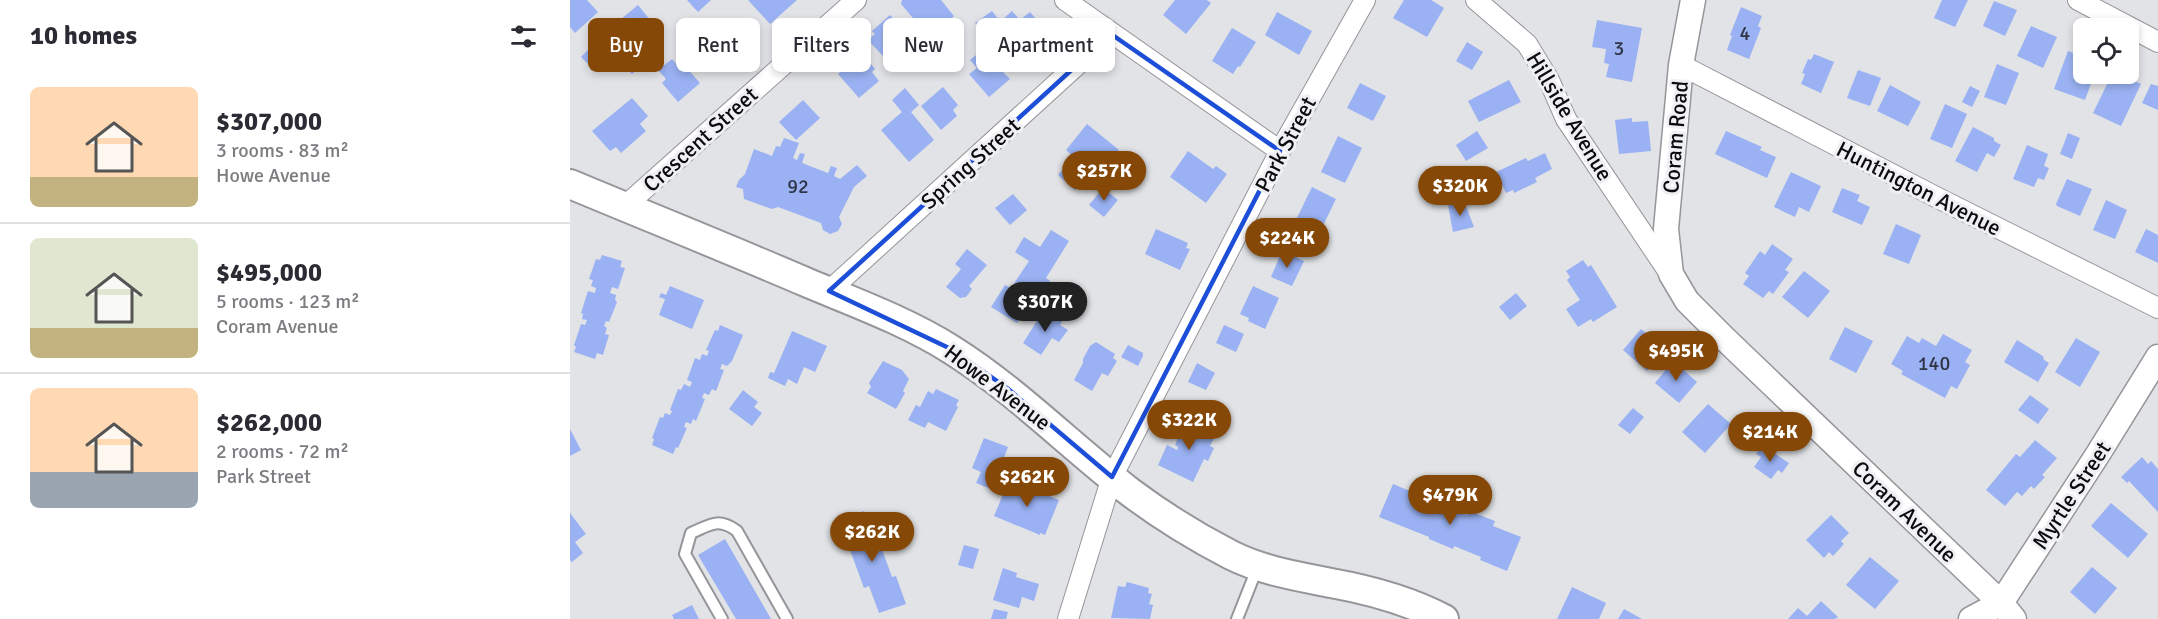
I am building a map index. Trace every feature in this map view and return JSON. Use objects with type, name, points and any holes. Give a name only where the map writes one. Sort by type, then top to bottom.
[{"type":"main road","name":"Howe Avenue","points":[[570,184],[830,291],[902,323],[951,349],[1007,388],[1112,477],[1161,514],[1235,557],[1283,574],[1382,595],[1432,612],[1444,619]]},
{"type":"street","name":"Crescent Street","points":[[624,207],[856,0]]},
{"type":"street","points":[[1065,0],[1089,18]]},
{"type":"street","name":"Park Street","points":[[1068,619],[1112,477],[1280,151],[1365,0]]},
{"type":"street","name":"Hillside Avenue","points":[[1476,0],[1527,44],[1549,80],[1566,119],[1671,274]]},
{"type":"street","name":"Coram Road","points":[[1671,274],[1666,229],[1682,65],[1693,0]]},
{"type":"street","points":[[2078,0],[2158,42]]},
{"type":"street","points":[[1115,37],[1280,151]]},
{"type":"street","name":"Huntington Avenue","points":[[1682,65],[1936,197],[2158,308]]},
{"type":"street","name":"Spring Street","points":[[830,291],[1069,72]]},
{"type":"street","name":"Coram Avenue","points":[[1671,274],[1687,301],[2008,611]]},
{"type":"street","name":"Myrtle Street","points":[[1971,619],[2008,611],[2098,454],[2158,357]]},
{"type":"lane","points":[[722,619],[685,554],[691,533],[715,522],[727,524],[737,531],[787,619]]},
{"type":"lane","points":[[1237,619],[1258,566]]},
{"type":"highlighted area","points":[[1111,34],[1280,151],[1112,477],[1007,388],[951,349],[829,291]]},
{"type":"building","points":[[570,0],[587,0],[598,12],[588,18],[588,21],[575,33],[570,27]]},
{"type":"building","points":[[687,0],[711,0],[698,12]]},
{"type":"building","points":[[748,0],[797,0],[777,18],[772,18],[770,24]]},
{"type":"building","points":[[902,0],[941,0],[954,16],[952,18],[913,18],[901,4]]},
{"type":"building","points":[[1175,0],[1207,0],[1211,3],[1186,34],[1163,15]]},
{"type":"building","points":[[1404,0],[1431,0],[1444,8],[1427,37],[1393,18]]},
{"type":"building","points":[[1942,0],[1968,0],[1955,27],[1934,18]]},
{"type":"building","points":[[1994,1],[2017,10],[2005,36],[1983,26]]},
{"type":"building","points":[[638,5],[649,18],[622,18]]},
{"type":"building","points":[[1741,7],[1762,16],[1758,26],[1761,28],[1749,59],[1727,50]]},
{"type":"building","points":[[992,11],[998,18],[982,18]]},
{"type":"building","points":[[1012,11],[1018,18],[1004,18]]},
{"type":"building","points":[[1030,12],[1035,18],[1022,18]]},
{"type":"building","points":[[1277,12],[1312,31],[1299,55],[1265,35]]},
{"type":"building","points":[[1597,20],[1642,28],[1632,82],[1606,77],[1609,64],[1604,63],[1606,49],[1592,47]]},
{"type":"building","points":[[883,21],[883,56],[871,43],[871,37],[875,34],[872,31]]},
{"type":"building","points":[[2031,26],[2057,37],[2043,68],[2017,56]]},
{"type":"building","points":[[1232,28],[1256,42],[1233,74],[1212,61]]},
{"type":"building","points":[[1467,42],[1483,52],[1472,70],[1456,61]]},
{"type":"building","points":[[588,50],[588,64],[581,57]]},
{"type":"building","points":[[2068,51],[2073,53],[2073,84],[2091,84],[2085,100],[2054,89]]},
{"type":"building","points":[[1814,54],[1834,62],[1821,93],[1801,84],[1805,74],[1802,73],[1808,59],[1811,60]]},
{"type":"building","points":[[976,55],[976,67],[970,60]]},
{"type":"building","points":[[672,59],[676,64],[676,72],[690,72],[700,83],[678,102],[662,83],[666,79],[660,72],[664,72],[664,65]]},
{"type":"building","points":[[871,64],[875,69],[872,72],[879,81],[859,98],[838,74],[840,72],[871,72]]},
{"type":"building","points":[[1997,64],[2019,73],[2006,105],[1984,97]]},
{"type":"building","points":[[976,69],[976,72],[1003,72],[1010,79],[989,97],[969,74]]},
{"type":"building","points":[[1858,70],[1881,78],[1870,106],[1847,98]]},
{"type":"building","points":[[1509,80],[1521,102],[1479,122],[1468,101]]},
{"type":"building","points":[[1360,83],[1386,96],[1373,121],[1347,108]]},
{"type":"building","points":[[2107,84],[2141,84],[2121,126],[2093,113]]},
{"type":"building","points":[[2151,84],[2158,86],[2158,110],[2142,103]]},
{"type":"building","points":[[1890,85],[1921,102],[1908,126],[1877,111]]},
{"type":"building","points":[[1970,86],[1980,91],[1972,107],[1962,102]]},
{"type":"building","points":[[943,87],[958,105],[953,110],[957,116],[941,130],[921,106]]},
{"type":"building","points":[[905,88],[919,105],[911,112],[934,140],[909,162],[881,130],[902,112],[892,100]]},
{"type":"building","points":[[632,98],[648,116],[640,124],[646,131],[621,153],[616,147],[610,151],[592,131]]},
{"type":"building","points":[[803,100],[820,118],[796,140],[779,122]]},
{"type":"building","points":[[1945,104],[1967,114],[1952,148],[1930,139]]},
{"type":"building","points":[[1632,118],[1632,122],[1648,121],[1651,151],[1619,154],[1615,120]]},
{"type":"building","points":[[1087,124],[1119,150],[1097,176],[1091,171],[1075,190],[1058,175],[1074,157],[1066,150]]},
{"type":"building","points":[[1973,127],[1994,138],[1994,141],[2001,145],[1994,157],[1987,153],[1977,172],[1955,161]]},
{"type":"building","points":[[1477,131],[1488,148],[1466,161],[1456,145]]},
{"type":"building","points":[[1726,131],[1762,147],[1760,150],[1776,157],[1767,178],[1715,154]]},
{"type":"building","points":[[2068,133],[2080,138],[2072,159],[2060,154]]},
{"type":"building","points":[[1338,136],[1362,148],[1345,183],[1321,172]]},
{"type":"building","points":[[784,138],[799,143],[793,158],[797,160],[800,153],[805,154],[802,163],[828,173],[831,166],[837,168],[834,176],[840,179],[857,165],[867,176],[854,187],[839,217],[842,224],[838,231],[830,234],[823,230],[821,223],[778,207],[772,209],[744,199],[743,189],[736,187],[745,174],[754,149],[772,156],[776,146],[780,147]]},
{"type":"building","points":[[2027,145],[2048,154],[2044,166],[2049,168],[2044,180],[2038,178],[2034,187],[2013,179]]},
{"type":"building","points":[[1188,151],[1213,169],[1216,166],[1227,174],[1206,203],[1170,177]]},
{"type":"building","points":[[1545,153],[1552,169],[1535,178],[1537,182],[1514,193],[1513,190],[1506,193],[1496,172],[1526,158],[1528,161]]},
{"type":"building","points":[[1791,172],[1821,186],[1809,212],[1799,207],[1795,217],[1774,207]]},
{"type":"building","points":[[2067,179],[2092,189],[2080,216],[2056,204]]},
{"type":"building","points":[[1312,187],[1336,199],[1317,238],[1293,226]]},
{"type":"building","points":[[1103,188],[1118,200],[1104,217],[1089,205]]},
{"type":"building","points":[[1842,188],[1860,195],[1857,201],[1870,207],[1862,225],[1832,212]]},
{"type":"building","points":[[1013,194],[1027,210],[1010,225],[995,208]]},
{"type":"building","points":[[2106,200],[2127,210],[2115,239],[2093,230]]},
{"type":"building","points":[[1464,201],[1474,227],[1453,232],[1448,205]]},
{"type":"building","points":[[1896,224],[1921,235],[1909,264],[1883,254]]},
{"type":"building","points":[[1156,229],[1188,243],[1186,248],[1190,249],[1180,270],[1145,254]]},
{"type":"building","points":[[2146,229],[2158,235],[2158,263],[2135,252]]},
{"type":"building","points":[[1051,230],[1069,241],[1046,278],[1050,281],[1026,317],[1022,315],[1017,323],[991,307],[1005,285],[1011,288],[1029,261],[1015,252],[1024,237],[1040,247]]},
{"type":"building","points":[[1772,244],[1793,259],[1785,270],[1789,272],[1773,294],[1769,291],[1763,298],[1743,284],[1749,276],[1745,273],[1760,251],[1765,255]]},
{"type":"building","points":[[967,249],[987,265],[969,286],[972,289],[966,297],[960,298],[946,287],[961,269],[955,264]]},
{"type":"building","points":[[1282,251],[1304,261],[1292,286],[1271,277]]},
{"type":"building","points":[[602,255],[622,261],[620,267],[625,268],[618,289],[612,287],[610,293],[616,295],[617,302],[609,322],[606,321],[604,326],[607,328],[605,334],[609,335],[603,355],[597,353],[595,359],[574,352],[576,347],[574,345],[581,324],[585,325],[587,320],[582,319],[583,314],[581,313],[588,291],[595,293],[596,288],[591,286],[593,280],[589,279],[596,259],[600,260]]},
{"type":"building","points":[[1583,260],[1588,267],[1591,265],[1617,307],[1593,322],[1591,319],[1578,327],[1566,309],[1580,300],[1567,280],[1570,277],[1566,271]]},
{"type":"building","points":[[1804,271],[1830,291],[1808,318],[1782,297]]},
{"type":"building","points":[[670,286],[704,300],[692,329],[659,315],[665,299],[659,297],[661,293],[666,295]]},
{"type":"building","points":[[1253,286],[1279,298],[1265,329],[1248,321],[1249,318],[1240,314]]},
{"type":"building","points":[[1516,293],[1527,306],[1510,320],[1499,307]]},
{"type":"building","points":[[1042,313],[1049,317],[1051,314],[1062,321],[1060,325],[1068,330],[1059,342],[1052,338],[1041,355],[1023,343]]},
{"type":"building","points":[[720,325],[743,335],[732,361],[727,366],[722,364],[720,369],[724,370],[716,391],[712,389],[709,395],[704,393],[702,398],[705,399],[696,421],[693,419],[691,424],[686,422],[684,427],[687,428],[673,454],[652,445],[654,439],[652,438],[660,417],[663,418],[665,413],[670,415],[678,389],[681,390],[684,384],[690,387],[692,382],[687,380],[695,358],[700,360],[702,354],[707,356],[709,351],[706,350],[715,330],[718,331]]},
{"type":"building","points":[[1224,325],[1244,334],[1236,352],[1216,343]]},
{"type":"building","points":[[1845,327],[1873,341],[1856,373],[1829,359]]},
{"type":"building","points":[[1641,329],[1666,351],[1647,371],[1623,350]]},
{"type":"building","points":[[792,331],[827,346],[815,372],[804,367],[797,384],[788,379],[785,386],[768,378],[770,372],[774,373]]},
{"type":"building","points":[[1943,334],[1972,350],[1965,362],[1970,365],[1957,389],[1951,386],[1945,398],[1901,374],[1903,371],[1891,364],[1907,336],[1919,343],[1922,338],[1936,346]]},
{"type":"building","points":[[2076,338],[2100,352],[2080,387],[2055,372]]},
{"type":"building","points":[[2017,340],[2043,356],[2044,360],[2049,363],[2038,382],[2004,362]]},
{"type":"building","points":[[1096,342],[1115,354],[1113,358],[1117,361],[1108,376],[1102,373],[1092,391],[1074,380],[1090,346]]},
{"type":"building","points":[[1128,345],[1143,353],[1138,366],[1121,357]]},
{"type":"building","points":[[883,361],[902,370],[909,379],[903,391],[905,393],[896,409],[867,393],[871,387],[869,383]]},
{"type":"building","points":[[1673,361],[1697,382],[1679,403],[1655,383]]},
{"type":"building","points":[[1197,363],[1215,373],[1206,390],[1188,382]]},
{"type":"building","points":[[936,389],[959,400],[946,431],[928,422],[925,428],[908,420],[916,405],[920,407],[928,391],[933,394]]},
{"type":"building","points":[[743,390],[758,402],[754,407],[762,413],[752,426],[729,409]]},
{"type":"building","points":[[2030,395],[2049,409],[2038,424],[2018,410]]},
{"type":"building","points":[[1708,404],[1731,424],[1705,453],[1682,432]]},
{"type":"building","points":[[1633,408],[1644,417],[1630,434],[1618,425]]},
{"type":"building","points":[[1191,420],[1217,432],[1210,446],[1214,448],[1208,461],[1204,459],[1193,482],[1158,465],[1167,445],[1177,450],[1178,447],[1175,445],[1181,431],[1185,433]]},
{"type":"building","points":[[570,429],[581,450],[570,456]]},
{"type":"building","points":[[984,438],[1008,447],[1003,460],[1007,462],[1000,479],[995,477],[991,489],[976,483],[981,472],[972,468]]},
{"type":"building","points":[[2035,440],[2057,458],[2042,475],[2045,477],[2034,489],[2031,486],[2022,496],[2017,492],[2005,506],[1986,490],[2016,454],[2020,457]]},
{"type":"building","points":[[1762,445],[1789,463],[1782,473],[1778,470],[1771,479],[1754,467],[1761,457],[1756,454]]},
{"type":"building","points":[[2142,457],[2148,464],[2151,461],[2158,469],[2158,512],[2129,481],[2127,483],[2121,477]]},
{"type":"building","points":[[1009,480],[1059,500],[1045,535],[994,516]]},
{"type":"building","points":[[1393,484],[1417,494],[1419,490],[1444,500],[1442,505],[1467,515],[1469,511],[1495,521],[1493,526],[1521,537],[1507,571],[1480,560],[1481,557],[1454,546],[1453,549],[1379,517]]},
{"type":"building","points":[[2111,503],[2148,534],[2128,558],[2091,526]]},
{"type":"building","points":[[864,511],[874,539],[878,538],[892,577],[896,576],[906,604],[879,613],[869,586],[864,588],[839,520]]},
{"type":"building","points":[[570,513],[586,534],[575,542],[583,553],[572,562],[570,560]]},
{"type":"building","points":[[1831,515],[1849,533],[1841,541],[1844,544],[1833,556],[1829,552],[1824,558],[1806,540]]},
{"type":"building","points":[[725,539],[771,619],[736,619],[698,555]]},
{"type":"building","points":[[964,545],[979,549],[973,569],[958,565]]},
{"type":"building","points":[[1870,557],[1899,581],[1875,609],[1846,585]]},
{"type":"building","points":[[2092,567],[2117,588],[2095,614],[2070,592]]},
{"type":"building","points":[[1003,568],[1017,573],[1016,577],[1039,584],[1034,601],[1022,597],[1019,608],[993,600]]},
{"type":"building","points":[[1127,582],[1149,588],[1148,593],[1152,594],[1149,604],[1153,605],[1150,619],[1111,618],[1118,586],[1125,587]]},
{"type":"building","points":[[1572,587],[1606,603],[1599,619],[1557,619]]},
{"type":"building","points":[[1821,601],[1838,617],[1835,619],[1788,619],[1798,608],[1807,616]]},
{"type":"building","points":[[692,605],[699,619],[674,619],[672,615]]},
{"type":"building","points":[[994,609],[1008,612],[1006,619],[991,619]]},
{"type":"building","points":[[1624,609],[1642,619],[1618,619]]}]
